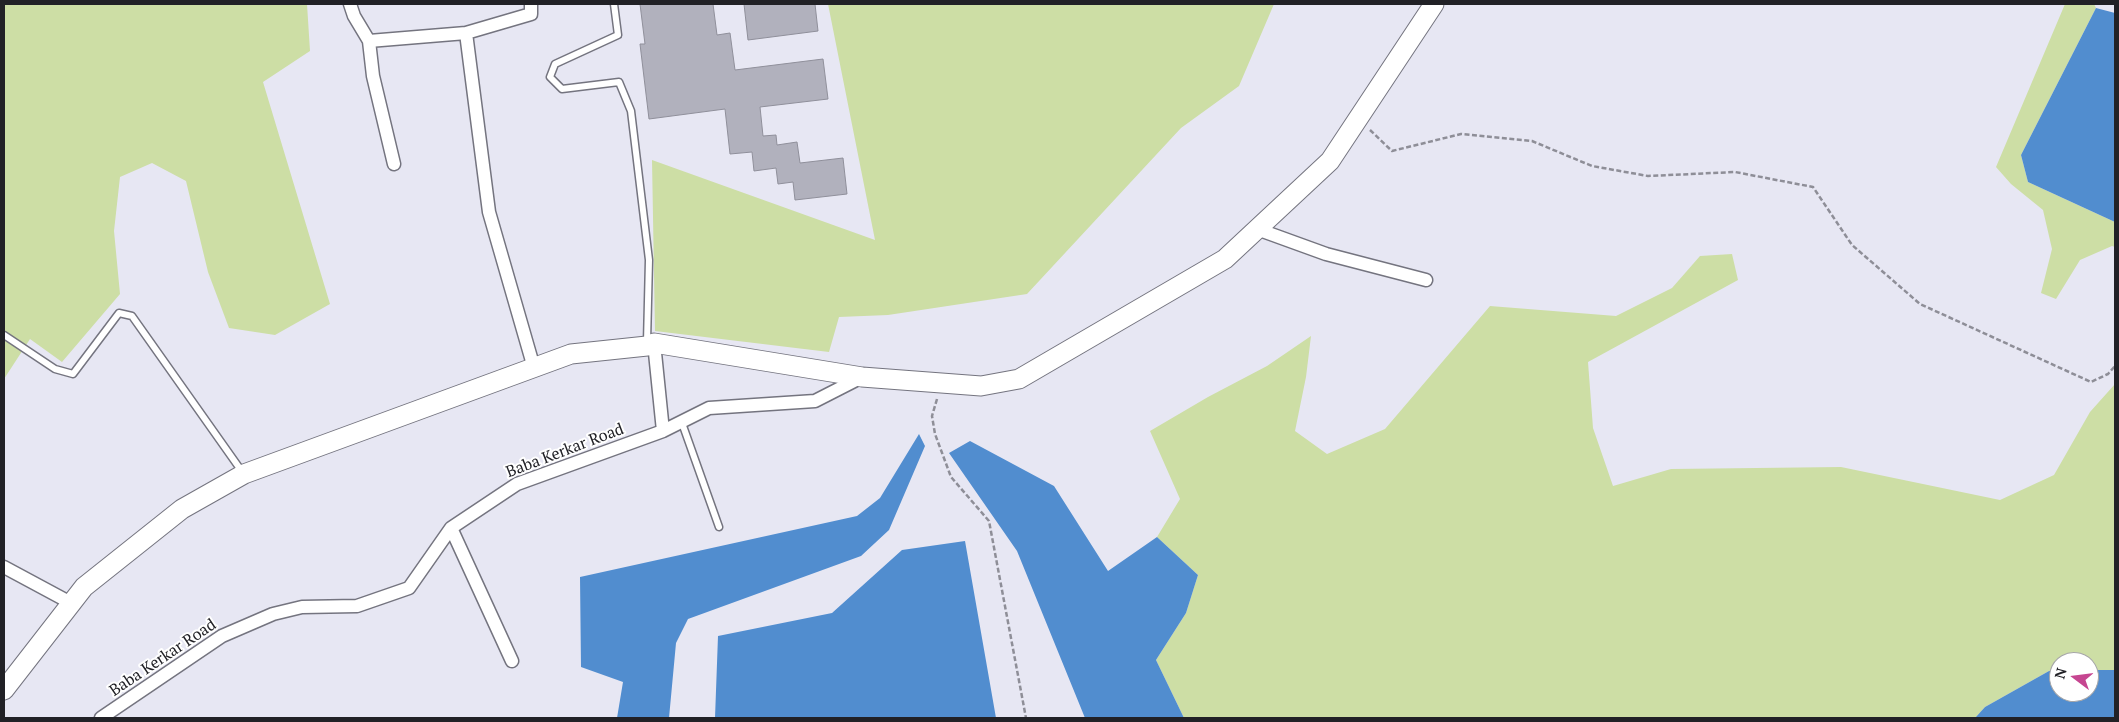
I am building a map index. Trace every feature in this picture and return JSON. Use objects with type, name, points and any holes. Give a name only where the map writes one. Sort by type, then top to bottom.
[{"type":"main road","points":[[4,690],[84,587],[182,508],[244,474],[571,354],[650,345],[862,377],[981,386],[1019,379],[1225,259],[1330,161],[1434,4]]},
{"type":"street","points":[[350,4],[354,16],[369,41],[373,76],[394,164]]},
{"type":"street","points":[[369,41],[466,33],[531,14],[531,4]]},
{"type":"street","points":[[466,33],[489,212],[534,368]]},
{"type":"street","points":[[1257,229],[1326,254],[1426,280]]},
{"type":"street","points":[[650,345],[663,431]]},
{"type":"street","name":"Baba Kerkar Road","points":[[102,718],[230,632],[273,614],[302,607],[357,606],[409,588],[451,528],[516,484],[663,431],[709,408],[815,400],[862,377]]},
{"type":"street","points":[[451,528],[512,661]]},
{"type":"street","points":[[4,567],[71,603]]},
{"type":"lane","points":[[614,4],[618,35],[555,64],[550,77],[562,89],[619,82],[631,111],[649,260],[650,345]]},
{"type":"lane","points":[[4,336],[55,370],[74,374],[119,313],[132,316],[244,474]]},
{"type":"lane","points":[[682,423],[719,526]]},
{"type":"path","points":[[1358,119],[1392,151],[1461,134],[1532,141],[1592,166],[1648,176],[1736,172],[1813,187],[1852,245],[1920,304],[2091,382],[2108,374],[2115,366]]},
{"type":"path","points":[[932,416],[935,434],[951,477],[989,521],[1026,718]]},
{"type":"green space","points":[[4,4],[307,4],[310,51],[263,82],[330,304],[275,335],[229,328],[208,272],[186,181],[152,163],[120,177],[114,231],[120,294],[62,362],[30,339],[4,379]]},
{"type":"green space","points":[[828,4],[1274,4],[1239,86],[1181,128],[1027,294],[888,315],[839,317],[829,352],[655,331],[652,160],[875,240]]},
{"type":"green space","points":[[2065,4],[2094,4],[2096,8],[2021,155],[2028,182],[2115,222],[2115,247],[2112,246],[2080,260],[2056,299],[2041,293],[2052,249],[2043,210],[2011,184],[1996,167]]},
{"type":"green space","points":[[1732,254],[1738,280],[1588,362],[1593,428],[1613,486],[1671,469],[1841,467],[2000,500],[2054,475],[2090,412],[2115,384],[2115,670],[2099,670],[2099,652],[2049,652],[2049,671],[1985,707],[1975,718],[1184,718],[1156,660],[1186,613],[1198,575],[1157,537],[1180,499],[1150,431],[1208,397],[1267,366],[1311,336],[1306,377],[1295,431],[1327,454],[1385,429],[1490,306],[1616,316],[1672,288],[1700,256]]},
{"type":"water","points":[[2096,8],[2115,13],[2115,222],[2028,182],[2021,155]]},
{"type":"water","points":[[919,434],[925,446],[889,530],[861,556],[688,619],[676,643],[669,718],[617,718],[623,682],[581,667],[580,577],[857,516],[880,498]]},
{"type":"water","points":[[970,441],[1054,486],[1108,571],[1157,537],[1198,575],[1186,613],[1156,660],[1184,718],[1085,718],[1017,551],[949,453]]},
{"type":"water","points":[[965,541],[996,718],[715,718],[718,636],[832,613],[902,550]]},
{"type":"water","points":[[2099,670],[2115,670],[2115,718],[1975,718],[1985,707],[2049,671],[2049,702],[2099,702]]},
{"type":"building","points":[[640,4],[713,4],[717,35],[730,33],[735,70],[823,59],[828,99],[760,107],[763,136],[776,135],[777,145],[797,142],[800,163],[843,158],[847,194],[795,200],[793,182],[778,184],[776,168],[754,171],[752,152],[730,154],[725,109],[649,119],[640,44],[645,44]]},
{"type":"building","points":[[744,4],[815,4],[818,31],[748,40]]}]
